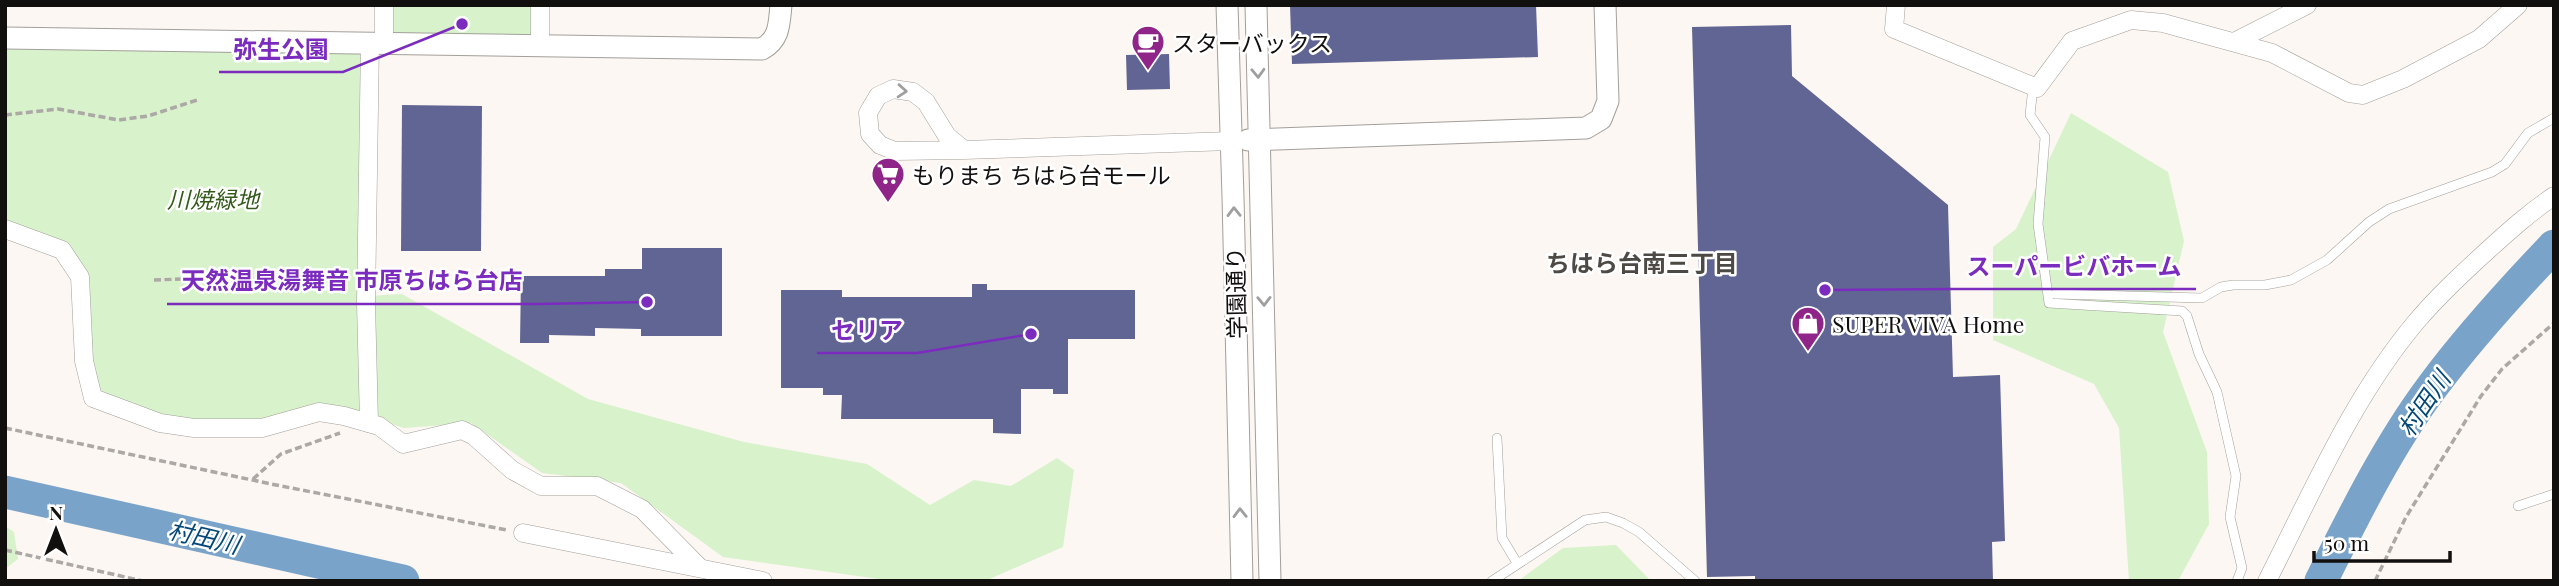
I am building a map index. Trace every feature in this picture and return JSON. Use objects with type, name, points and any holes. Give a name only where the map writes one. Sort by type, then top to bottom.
[{"type":"street","points":[[369,423],[366,303],[377,42],[384,5]]},
{"type":"street","points":[[540,5],[540,45]]},
{"type":"street","points":[[5,38],[762,49],[771,44],[778,35],[781,5]]},
{"type":"street","name":"学園通り","points":[[1227,5],[1242,581]]},
{"type":"street","name":"学園通り","points":[[1256,5],[1270,581]]},
{"type":"street","points":[[964,150],[947,136],[926,102],[913,92],[893,89],[878,96],[868,113],[870,134],[880,145],[895,151],[964,150],[1586,128],[1601,119],[1608,101],[1605,5]]},
{"type":"street","points":[[1896,5],[1894,29],[2037,88],[2072,41],[2131,20],[2163,23],[2272,53],[2349,93],[2363,95],[2403,79],[2479,39],[2518,5]]},
{"type":"street","points":[[2234,42],[2306,5]]},
{"type":"street","points":[[2267,581],[2347,424],[2409,331],[2465,271],[2532,211],[2554,196]]},
{"type":"street","points":[[5,229],[62,250],[80,277],[84,362],[93,398],[160,423],[194,428],[262,428],[319,412],[344,415],[379,426],[403,444],[462,430],[474,436],[512,470],[541,486],[597,486],[642,509],[700,568]]},
{"type":"street","points":[[523,533],[763,581]]},
{"type":"lane","points":[[2033,87],[2030,114],[2045,137],[2038,224],[2049,303],[2182,310],[2187,316],[2199,354],[2217,391],[2236,476],[2230,517],[2242,568],[2236,581]]},
{"type":"lane","points":[[2055,295],[2191,299],[2202,298],[2221,287],[2265,285],[2291,280],[2327,260],[2369,222],[2389,209],[2491,172],[2505,164],[2528,133],[2554,118]]},
{"type":"lane","points":[[1497,438],[1502,538],[1517,563]]},
{"type":"lane","points":[[2518,506],[2554,494]]},
{"type":"lane","points":[[1492,581],[1585,520],[1606,517],[1639,532],[1695,581]]},
{"type":"path","points":[[5,115],[58,109],[119,120],[148,116],[197,100]]},
{"type":"path","points":[[154,280],[238,277]]},
{"type":"path","points":[[2375,581],[2406,517],[2481,396],[2502,369],[2554,323]]},
{"type":"path","points":[[252,480],[281,454],[369,423]]},
{"type":"path","points":[[5,428],[523,533]]},
{"type":"path","points":[[5,550],[143,581]]},
{"type":"green space","points":[[383,5],[540,5],[540,45],[384,42]]},
{"type":"green space","name":"川焼緑地","points":[[5,38],[370,42],[369,296],[402,294],[588,399],[744,442],[867,464],[930,505],[974,480],[1011,486],[1057,458],[1074,470],[1063,547],[985,581],[893,581],[723,557],[621,483],[542,473],[471,423],[404,428],[369,417],[319,412],[262,428],[160,423],[93,398],[80,277],[62,250],[5,229]]},
{"type":"green space","points":[[2071,113],[2168,172],[2184,241],[2163,332],[2207,452],[2209,524],[2178,581],[2129,581],[2119,428],[2094,384],[1993,340],[1993,247],[2016,229]]},
{"type":"green space","points":[[5,526],[14,532],[18,559],[5,569]]},
{"type":"green space","points":[[1616,545],[1651,581],[1518,581],[1563,548]]},
{"type":"building","points":[[1290,5],[1536,5],[1538,57],[1292,64]]},
{"type":"building","points":[[1791,25],[1792,76],[1948,205],[1953,377],[2000,375],[2005,541],[1992,542],[1993,581],[1755,581],[1755,576],[1707,577],[1692,27]]},
{"type":"building","name":"スターバックス","points":[[1169,54],[1170,89],[1127,90],[1126,55]]},
{"type":"building","points":[[402,105],[482,106],[481,251],[401,251]]},
{"type":"building","points":[[642,248],[722,248],[722,336],[641,336],[641,329],[595,328],[595,336],[549,335],[549,343],[520,343],[521,276],[605,276],[605,269],[642,269]]},
{"type":"building","points":[[972,284],[987,284],[987,290],[1135,290],[1135,339],[1068,339],[1068,394],[1053,394],[1053,389],[1021,389],[1021,434],[993,433],[993,419],[841,419],[842,395],[823,395],[823,388],[781,388],[781,290],[842,290],[842,297],[972,297]]},
{"type":"waterway","name":"村田川","points":[[2321,581],[2372,481],[2416,410],[2476,332],[2554,246]]},
{"type":"waterway","name":"村田川","points":[[5,492],[403,581]]},
{"type":"place","name":"弥生公園","points":[[462,24]]},
{"type":"place","name":"スターバックス","points":[[1148,72]]},
{"type":"place","name":"もりまち ちはら台モール","points":[[888,204]]},
{"type":"place","name":"スーパービバホーム","points":[[1825,290]]},
{"type":"place","name":"天然温泉湯舞音 市原ちはら台店","points":[[647,302]]},
{"type":"place","name":"セリア","points":[[1031,334]]},
{"type":"place","name":"SUPER VIVA Home","points":[[1808,353]]},
{"type":"district","name":"ちはら台南三丁目","points":[[1642,262]]}]
